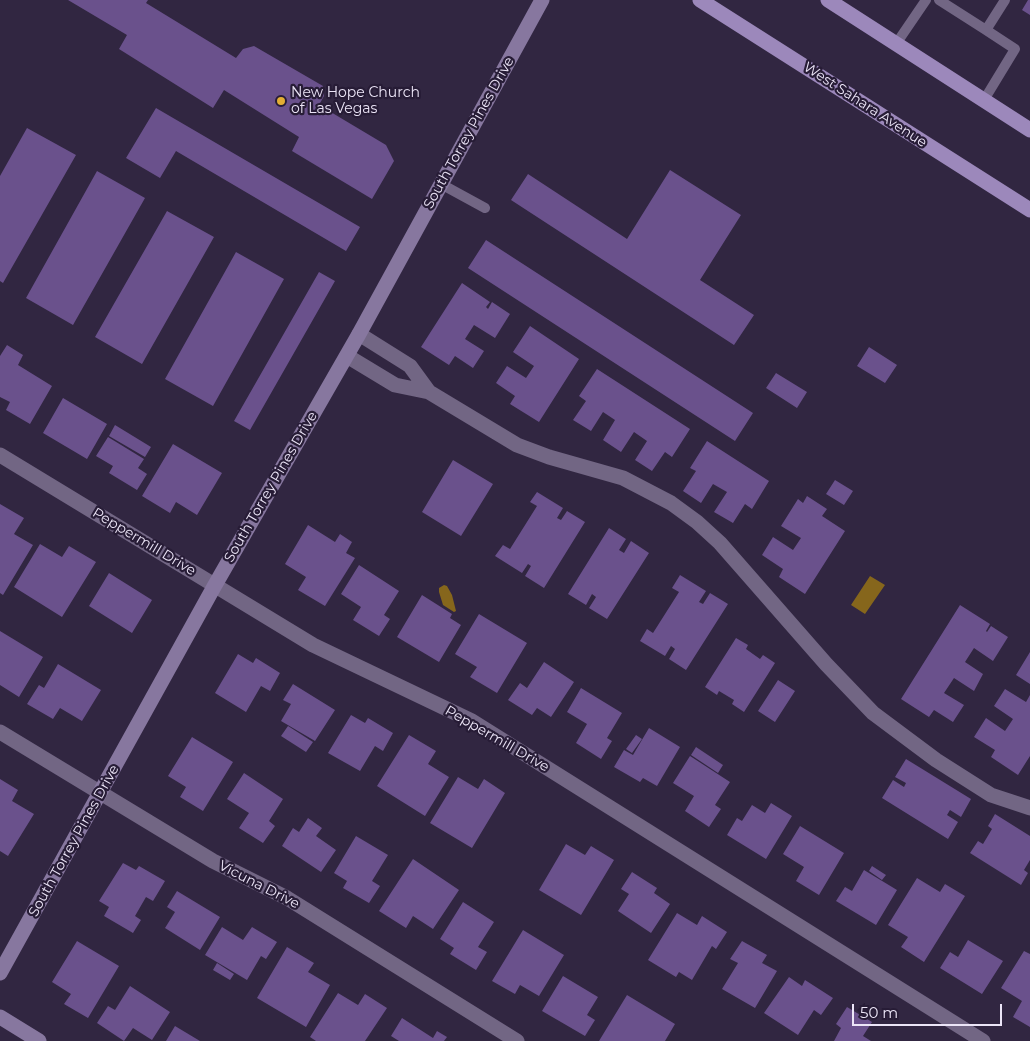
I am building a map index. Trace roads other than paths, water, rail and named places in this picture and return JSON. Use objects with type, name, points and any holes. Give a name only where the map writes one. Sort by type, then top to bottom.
[{"type":"main road","name":"South Torrey Pines Drive","points":[[0,973],[215,585],[347,356],[542,0]]},
{"type":"main road","name":"West Sahara Avenue","points":[[700,0],[1023,200],[1030,210]]},
{"type":"main road","points":[[828,0],[1030,130]]},
{"type":"main road","points":[[0,1017],[39,1041]]},
{"type":"street","points":[[359,334],[410,366],[429,392]]},
{"type":"street","points":[[347,356],[395,385],[429,392],[517,445],[549,457],[622,478],[671,503],[697,522],[720,543],[826,664],[873,713],[936,760],[991,795],[1030,808]]},
{"type":"street","name":"Peppermill Drive","points":[[0,455],[313,645],[472,720],[984,1041]]},
{"type":"street","name":"Vicuna Drive","points":[[0,732],[213,861],[288,898],[517,1041]]},
{"type":"lane","points":[[896,44],[926,0]]},
{"type":"lane","points":[[939,0],[1015,49],[984,100]]},
{"type":"lane","points":[[986,30],[1006,0]]},
{"type":"lane","points":[[441,184],[485,208]]},
{"type":"place","name":"New Hope Church of Las Vegas","points":[[281,101]]}]
